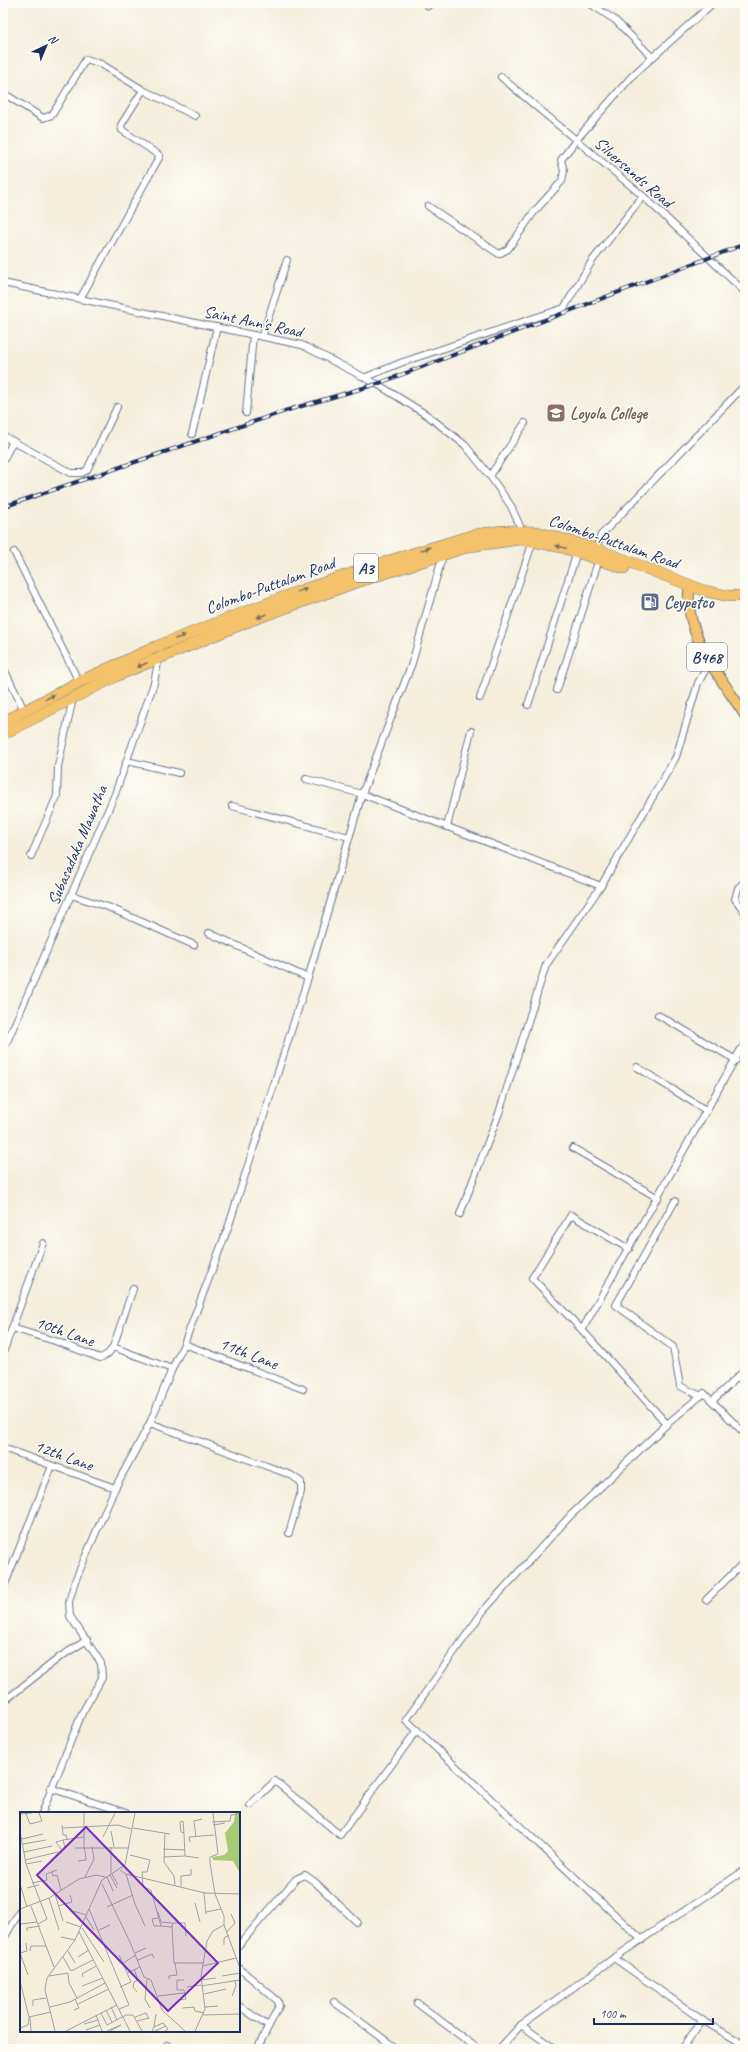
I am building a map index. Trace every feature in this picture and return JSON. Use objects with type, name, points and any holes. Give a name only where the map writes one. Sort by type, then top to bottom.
[{"type":"highway","name":"Colombo-Puttalam Road","points":[[3,722],[76,683],[158,646],[297,592],[438,545],[474,535],[502,531],[577,552],[597,554]]},
{"type":"highway","name":"Colombo-Puttalam Road","points":[[3,734],[116,676],[310,598],[476,545],[502,540],[554,536],[597,554],[690,588],[718,601],[745,603]]},
{"type":"highway","name":"Colombo-Puttalam Road","points":[[690,588],[721,595],[745,596]]},
{"type":"main road","name":"B468","points":[[690,588],[689,611],[693,625],[710,662],[745,715]]},
{"type":"street","points":[[589,3],[614,20],[652,57]]},
{"type":"street","name":"Silversands Road","points":[[712,3],[633,75],[576,140],[644,196],[745,292]]},
{"type":"street","points":[[3,93],[43,118],[52,115],[86,59],[101,64],[142,90],[195,116]]},
{"type":"street","points":[[428,206],[499,254],[508,249],[534,212],[562,181],[564,171],[561,160],[576,140],[501,77]]},
{"type":"street","points":[[80,299],[160,156],[122,130],[121,125],[142,90]]},
{"type":"street","points":[[366,377],[403,362],[564,308],[592,261],[644,196]]},
{"type":"street","points":[[262,337],[287,260]]},
{"type":"street","points":[[3,289],[5,283]]},
{"type":"street","name":"Saint Ann's Road","points":[[5,283],[302,345],[366,377],[438,423],[464,445],[490,476],[511,506],[526,537]]},
{"type":"street","points":[[192,434],[217,327]]},
{"type":"street","points":[[246,413],[253,335]]},
{"type":"street","points":[[557,690],[597,554],[601,535],[745,385]]},
{"type":"street","points":[[3,436],[71,473],[82,473],[89,465],[117,407]]},
{"type":"street","points":[[490,476],[525,423]]},
{"type":"street","points":[[3,461],[13,441]]},
{"type":"street","points":[[480,698],[526,537]]},
{"type":"street","points":[[14,552],[76,683],[58,766],[57,796],[31,856]]},
{"type":"street","points":[[528,705],[577,552]]},
{"type":"street","points":[[42,1812],[50,1788],[82,1713],[102,1678],[101,1663],[70,1616],[69,1602],[76,1581],[115,1488],[150,1423],[184,1344],[229,1225],[308,978],[362,794],[412,663],[443,555]]},
{"type":"street","name":"Subasadaka Mawatha","points":[[3,1051],[115,794],[154,683],[159,658],[158,646]]},
{"type":"street","points":[[460,1214],[499,1113],[546,966],[601,886],[676,757],[698,684],[710,662]]},
{"type":"street","points":[[3,667],[24,710]]},
{"type":"street","points":[[447,827],[471,730]]},
{"type":"street","points":[[127,761],[179,773]]},
{"type":"street","points":[[306,778],[362,794],[601,886]]},
{"type":"street","points":[[232,806],[349,837]]},
{"type":"street","points":[[745,881],[738,888],[735,899],[745,912]]},
{"type":"street","points":[[71,895],[108,907],[194,945]]},
{"type":"street","points":[[209,933],[308,978]]},
{"type":"street","points":[[658,1015],[736,1060]]},
{"type":"street","points":[[582,1330],[745,1042]]},
{"type":"street","points":[[637,1067],[707,1111]]},
{"type":"street","points":[[573,1148],[658,1198]]},
{"type":"street","points":[[675,1201],[616,1305],[673,1347],[680,1386],[701,1396]]},
{"type":"street","points":[[629,1249],[571,1215],[532,1278],[582,1330],[667,1424]]},
{"type":"street","points":[[3,1353],[43,1243]]},
{"type":"street","points":[[112,1347],[133,1289]]},
{"type":"street","name":"10th Lane","points":[[12,1328],[100,1358],[108,1354],[112,1347],[172,1369]]},
{"type":"street","name":"11th Lane","points":[[184,1344],[303,1389]]},
{"type":"street","points":[[712,1401],[745,1370]]},
{"type":"street","points":[[642,1940],[406,1720],[484,1610],[570,1516],[667,1424],[704,1393],[745,1434]]},
{"type":"street","points":[[150,1423],[291,1475],[301,1482],[301,1492],[289,1533]]},
{"type":"street","name":"12th Lane","points":[[3,1448],[115,1488]]},
{"type":"street","points":[[3,1589],[5,1578],[52,1466]]},
{"type":"street","points":[[706,1600],[745,1561]]},
{"type":"street","points":[[3,1702],[60,1657],[87,1640]]},
{"type":"street","points":[[250,1805],[275,1781],[340,1835],[417,1730]]},
{"type":"street","points":[[50,1788],[123,1812]]},
{"type":"street","points":[[499,2049],[521,2025],[614,1958],[745,1870]]},
{"type":"street","points":[[240,1944],[296,1880],[305,1876],[315,1882],[357,1922]]},
{"type":"street","points":[[3,1940],[20,1911]]},
{"type":"street","points":[[614,1958],[702,2020],[745,2045]]},
{"type":"street","points":[[240,1969],[278,2000],[279,2006],[257,2049]]},
{"type":"street","points":[[334,2002],[397,2049]]},
{"type":"street","points":[[417,2003],[478,2049]]},
{"type":"street","points":[[240,2007],[268,2026]]},
{"type":"street","points":[[682,2049],[702,2020]]},
{"type":"street","points":[[521,2025],[555,2049]]},
{"type":"railway","points":[[3,507],[288,410],[377,384],[745,244]]},
{"type":"place","name":"Loyola College","points":[[556,413]]},
{"type":"place","name":"Ceypetco","points":[[650,602]]}]
